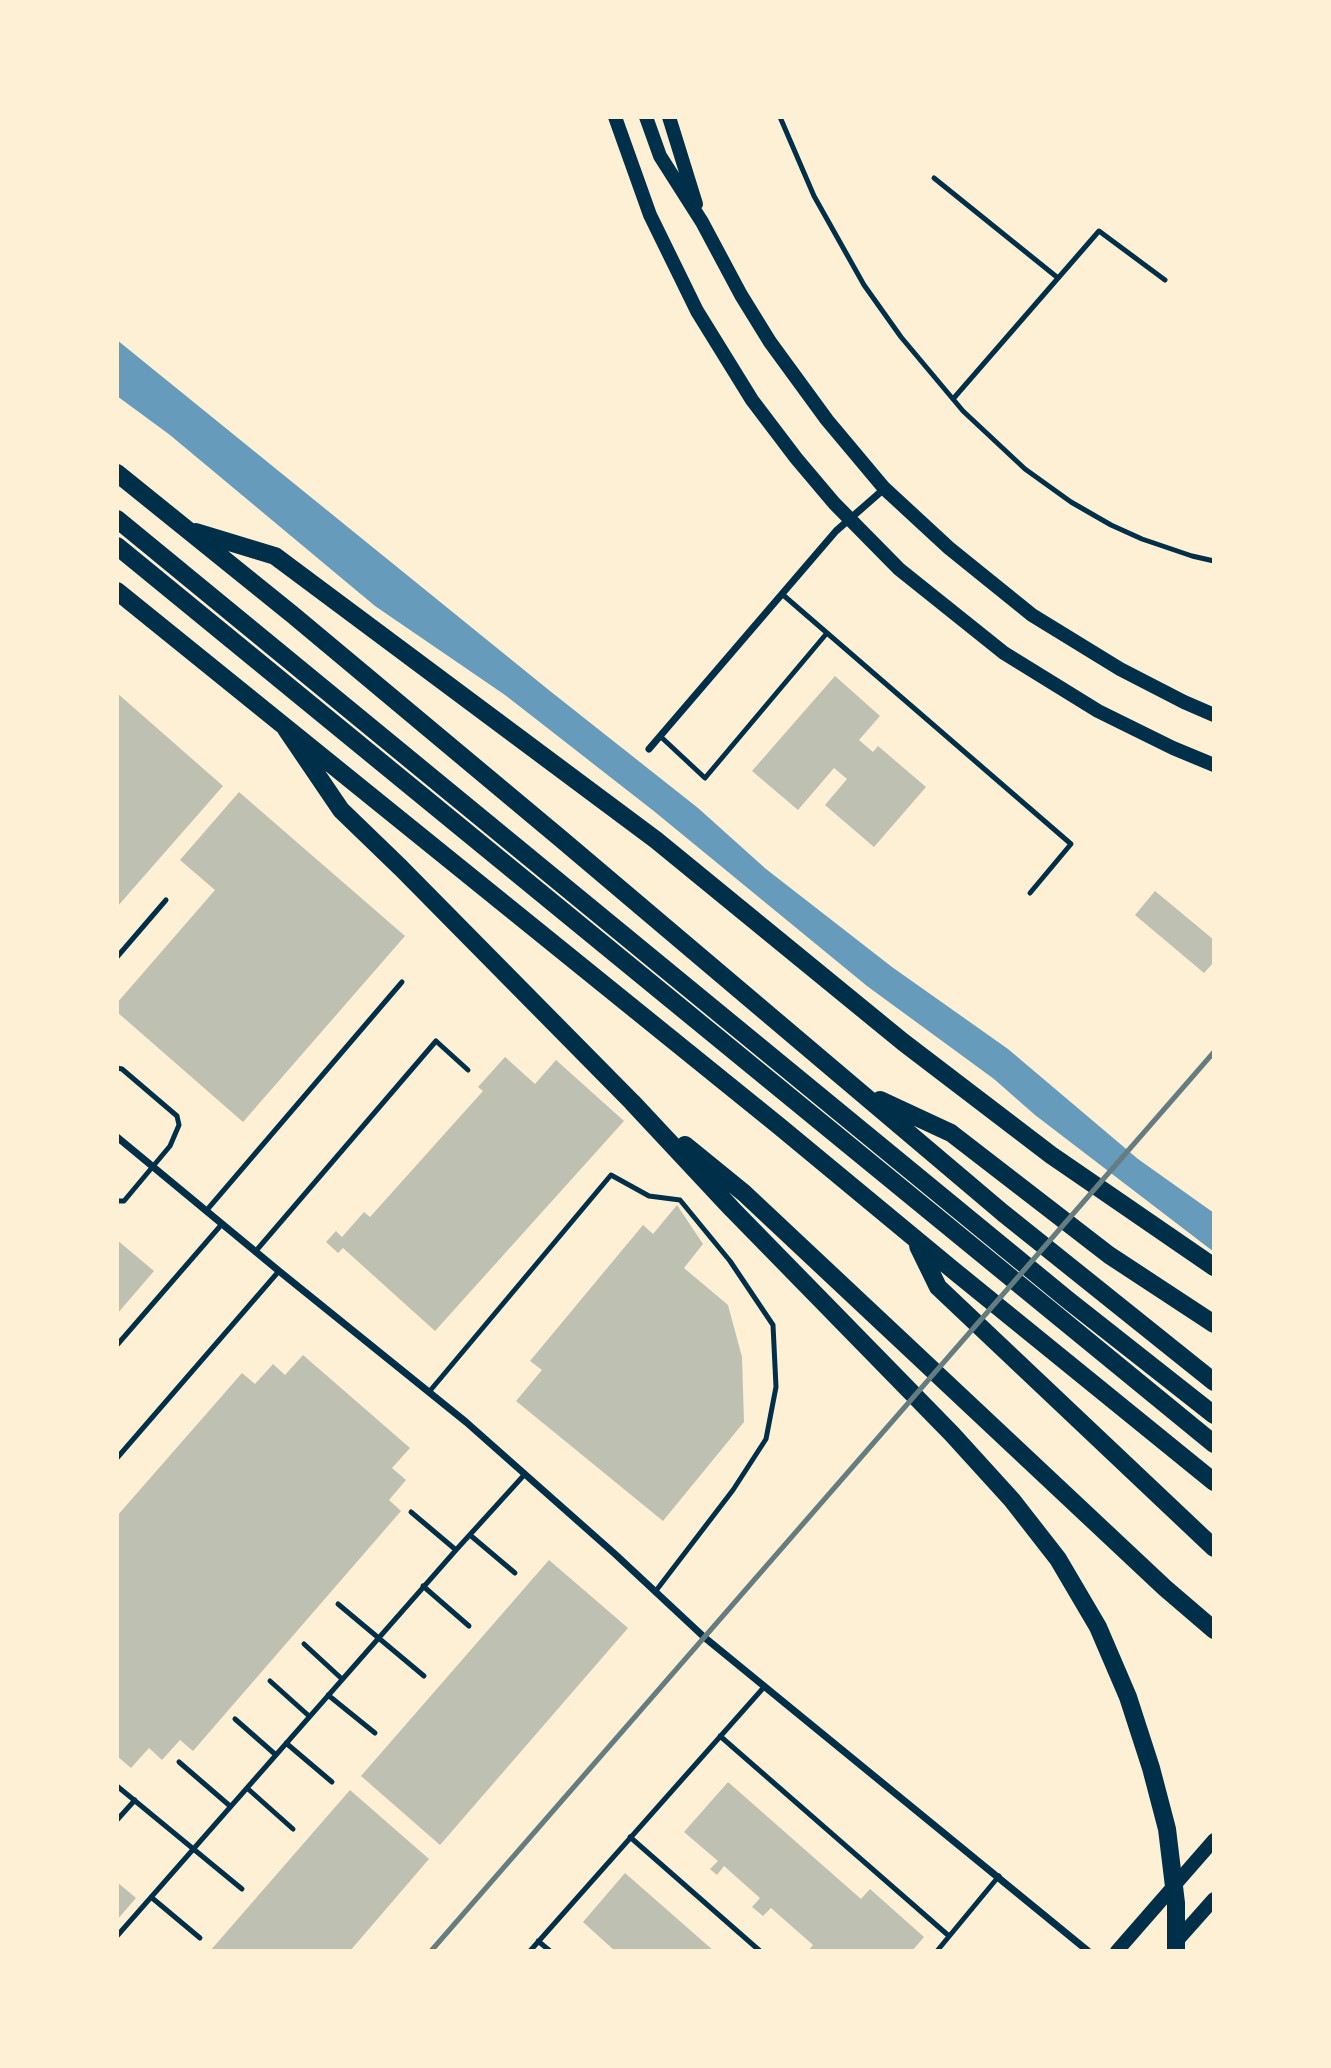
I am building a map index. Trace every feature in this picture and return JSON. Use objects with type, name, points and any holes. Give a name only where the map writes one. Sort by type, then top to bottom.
[{"type":"highway","points":[[117,473],[325,642],[1003,1213],[1214,1382]]},
{"type":"highway","points":[[117,519],[1068,1300],[1214,1415]]},
{"type":"highway","points":[[186,529],[275,556],[656,841],[904,1042],[1051,1155],[1214,1267]]},
{"type":"highway","points":[[117,546],[1214,1444]]},
{"type":"highway","points":[[117,591],[1214,1482]]},
{"type":"highway","points":[[286,729],[341,810],[632,1102],[732,1209],[952,1434],[1012,1500],[1058,1559],[1098,1627],[1128,1697],[1152,1768],[1167,1829],[1176,1903],[1176,1951]]},
{"type":"highway","points":[[861,1091],[951,1133],[1109,1255],[1214,1324]]},
{"type":"highway","points":[[632,1102],[744,1194],[1165,1588],[1214,1630]]},
{"type":"highway","points":[[915,1239],[938,1287],[1214,1548]]},
{"type":"main road","points":[[615,117],[650,215],[703,321],[752,400],[818,485],[899,569],[1004,653],[1098,711],[1214,765]]},
{"type":"main road","points":[[646,117],[660,156],[702,222],[770,342],[827,420],[884,488],[948,548],[1032,615],[1129,675],[1214,715]]},
{"type":"main road","points":[[669,117],[702,222]]},
{"type":"main road","points":[[1116,1951],[1214,1840]]},
{"type":"main road","points":[[1168,1951],[1214,1899]]},
{"type":"street","points":[[649,749],[836,531],[884,488]]},
{"type":"street","points":[[117,1137],[429,1392],[525,1474],[704,1637],[1088,1951]]},
{"type":"lane","points":[[780,117],[814,196],[851,264],[901,337],[953,399],[1007,454],[1071,502],[1142,539],[1214,561]]},
{"type":"lane","points":[[934,178],[1058,278]]},
{"type":"lane","points":[[953,399],[1099,231],[1165,280]]},
{"type":"lane","points":[[782,594],[1071,844],[1030,893]]},
{"type":"lane","points":[[660,736],[705,778],[827,633]]},
{"type":"lane","points":[[117,957],[166,900]]},
{"type":"lane","points":[[206,1211],[402,982]]},
{"type":"lane","points":[[255,1252],[436,1041],[468,1070]]},
{"type":"lane","points":[[117,1068],[122,1069],[177,1116],[179,1125],[170,1146],[153,1167],[124,1201],[117,1201]]},
{"type":"lane","points":[[429,1392],[611,1175],[649,1196],[680,1200],[730,1261],[773,1325],[776,1387],[766,1439],[733,1490],[655,1592]]},
{"type":"lane","points":[[117,1345],[222,1224]]},
{"type":"lane","points":[[117,1458],[279,1272]]},
{"type":"lane","points":[[117,1936],[423,1586],[525,1474]]},
{"type":"lane","points":[[411,1512],[456,1550]]},
{"type":"lane","points":[[470,1535],[515,1573]]},
{"type":"lane","points":[[423,1586],[469,1626]]},
{"type":"lane","points":[[338,1604],[424,1676]]},
{"type":"lane","points":[[303,1644],[342,1679]]},
{"type":"lane","points":[[270,1681],[309,1716]]},
{"type":"lane","points":[[530,1951],[765,1686]]},
{"type":"lane","points":[[328,1695],[375,1733]]},
{"type":"lane","points":[[235,1720],[276,1755]]},
{"type":"lane","points":[[720,1736],[949,1936]]},
{"type":"lane","points":[[286,1743],[332,1782]]},
{"type":"lane","points":[[179,1762],[230,1806]]},
{"type":"lane","points":[[117,1786],[242,1889]]},
{"type":"lane","points":[[247,1788],[293,1829]]},
{"type":"lane","points":[[117,1820],[135,1800]]},
{"type":"lane","points":[[630,1837],[760,1951]]},
{"type":"lane","points":[[936,1951],[999,1877]]},
{"type":"lane","points":[[151,1897],[200,1938]]},
{"type":"lane","points":[[538,1941],[550,1951]]},
{"type":"water","points":[[117,340],[698,808],[766,869],[892,967],[1008,1049],[1138,1159],[1214,1213],[1214,1252],[1035,1115],[994,1079],[867,986],[655,812],[505,695],[375,606],[170,435],[117,396]]},
{"type":"building","points":[[835,676],[880,716],[859,740],[873,752],[878,746],[926,787],[874,847],[825,805],[847,779],[834,768],[798,810],[752,771]]},
{"type":"building","points":[[117,693],[223,786],[117,907]]},
{"type":"building","points":[[239,792],[405,936],[243,1122],[117,1012],[117,1003],[215,890],[180,860]]},
{"type":"building","points":[[1155,891],[1214,940],[1214,962],[1204,973],[1135,915]]},
{"type":"building","points":[[505,1057],[535,1084],[556,1060],[624,1121],[435,1331],[343,1248],[338,1253],[326,1242],[336,1231],[342,1237],[364,1212],[370,1217],[483,1091],[478,1087]]},
{"type":"building","points":[[677,1205],[703,1244],[684,1268],[728,1305],[742,1357],[744,1422],[663,1521],[516,1401],[542,1370],[530,1361],[643,1225],[653,1234]]},
{"type":"building","points":[[117,1240],[154,1271],[117,1314]]},
{"type":"building","points":[[303,1355],[410,1448],[392,1468],[406,1480],[389,1500],[401,1511],[193,1751],[180,1740],[162,1760],[149,1748],[131,1768],[117,1756],[117,1516],[242,1373],[255,1384],[273,1364],[285,1375]]},
{"type":"building","points":[[549,1560],[628,1628],[440,1845],[361,1776]]},
{"type":"building","points":[[728,1782],[861,1899],[870,1889],[924,1937],[912,1951],[808,1951],[813,1945],[771,1908],[763,1916],[752,1907],[760,1898],[724,1866],[717,1875],[710,1869],[718,1861],[684,1832]]},
{"type":"building","points":[[350,1790],[429,1859],[350,1951],[210,1951]]},
{"type":"building","points":[[625,1873],[714,1951],[615,1951],[583,1922]]},
{"type":"building","points":[[117,1882],[136,1898],[117,1920]]},
{"type":"railway","points":[[431,1951],[1214,1052]]}]
